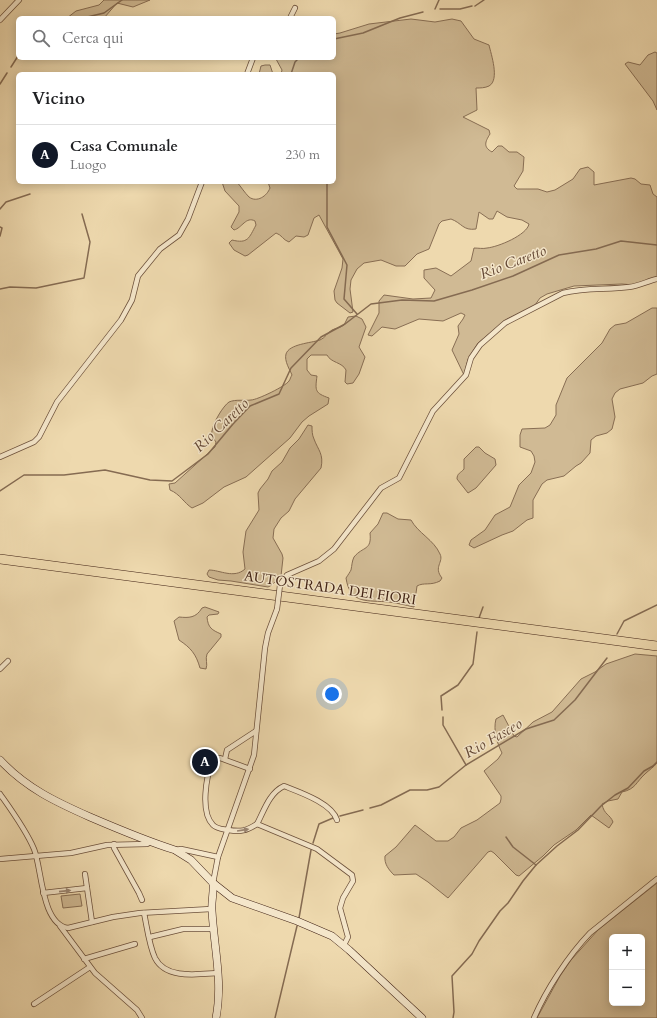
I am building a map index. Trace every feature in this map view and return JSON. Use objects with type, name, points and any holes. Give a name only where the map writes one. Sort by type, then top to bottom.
[{"type":"highway","name":"AUTOSTRADA DEI FIORI","points":[[0,559],[657,646]]},
{"type":"highway","name":"AUTOSTRADA DEI FIORI","points":[[0,565],[657,652]]},
{"type":"main road","points":[[0,760],[22,781],[42,795],[103,823],[175,850],[190,860],[213,884],[232,898],[332,936],[344,945],[422,1018]]},
{"type":"main road","points":[[213,884],[213,929],[218,973],[219,1002],[216,1018]]},
{"type":"street","points":[[0,20],[19,0]]},
{"type":"street","points":[[291,16],[295,8]]},
{"type":"street","points":[[249,72],[252,60]]},
{"type":"street","points":[[0,458],[34,442],[39,437],[57,402],[122,320],[132,300],[138,276],[160,249],[181,231],[188,219],[201,184]]},
{"type":"street","points":[[213,884],[218,857],[254,755],[265,648],[268,633],[277,609],[280,585],[287,575],[319,560],[334,549],[381,488],[399,478],[433,411],[466,375],[471,358],[480,345],[505,323],[563,293],[584,289],[643,285],[657,279]]},
{"type":"street","points":[[0,669],[8,662]]},
{"type":"street","points":[[225,759],[227,750],[256,731]]},
{"type":"street","points":[[250,769],[225,759],[220,758],[213,760],[209,768],[206,791],[206,810],[214,827],[228,830],[247,830],[257,824],[267,802],[279,788],[284,786],[318,801],[335,813],[337,820]]},
{"type":"street","points":[[0,794],[28,838],[36,856],[43,893],[51,913],[90,967],[137,1010],[142,1018]]},
{"type":"street","points":[[257,824],[317,849],[352,876],[353,881],[343,898],[340,908],[348,937],[344,945]]},
{"type":"street","points":[[0,859],[71,854],[107,845],[147,844],[151,842]]},
{"type":"street","points":[[114,844],[114,848],[142,900]]},
{"type":"street","points":[[175,850],[181,849],[218,857]]},
{"type":"street","points":[[85,874],[92,922]]},
{"type":"street","points":[[534,1018],[565,963],[582,942],[590,933],[657,879]]},
{"type":"street","points":[[43,893],[87,888]]},
{"type":"street","points":[[59,925],[68,928],[118,916],[212,909]]},
{"type":"street","points":[[144,913],[152,950],[156,961],[169,971],[186,974],[218,973]]},
{"type":"street","points":[[150,937],[183,929],[213,929]]},
{"type":"street","points":[[84,959],[135,944]]},
{"type":"street","points":[[34,1004],[90,967]]},
{"type":"shaded area","points":[[104,0],[150,0],[133,7],[117,3],[106,16],[70,16],[76,11],[99,5]]},
{"type":"shaded area","points":[[411,19],[435,22],[452,19],[461,21],[474,39],[489,45],[493,60],[494,78],[489,86],[484,88],[476,88],[477,110],[463,117],[489,130],[490,134],[487,139],[486,146],[492,152],[498,146],[502,146],[509,152],[517,152],[524,157],[523,171],[514,186],[517,189],[538,189],[547,192],[555,190],[573,179],[580,169],[588,167],[594,172],[594,185],[631,178],[635,179],[641,184],[650,185],[653,194],[657,197],[657,277],[634,285],[574,286],[547,294],[540,298],[535,305],[507,319],[478,343],[468,359],[464,375],[452,350],[459,334],[458,326],[465,315],[461,313],[443,321],[419,319],[395,329],[382,327],[372,336],[368,335],[379,313],[379,301],[384,295],[413,299],[431,298],[435,290],[424,278],[424,270],[436,268],[451,276],[471,261],[474,248],[492,247],[518,236],[527,228],[529,224],[522,220],[507,217],[497,211],[493,219],[489,219],[479,212],[476,229],[465,228],[451,219],[442,221],[439,224],[429,249],[417,254],[405,266],[396,266],[381,260],[364,263],[357,269],[351,280],[350,289],[353,312],[350,313],[335,300],[334,291],[342,268],[343,259],[319,215],[314,218],[308,235],[304,237],[296,236],[289,242],[276,233],[248,255],[245,256],[234,250],[229,243],[232,240],[242,241],[250,237],[256,225],[255,221],[249,220],[237,229],[234,230],[231,227],[239,212],[239,206],[225,191],[223,184],[239,184],[249,197],[252,199],[258,199],[267,194],[270,188],[269,184],[336,184],[336,72],[282,72],[282,70],[277,60],[336,60],[336,34],[369,24]]},
{"type":"shaded area","points":[[655,52],[657,53],[657,110],[653,101],[625,64],[628,62],[640,65],[648,55]]},
{"type":"shaded area","points":[[270,65],[272,72],[260,72],[261,66]]},
{"type":"shaded area","points":[[652,308],[657,308],[657,374],[643,383],[620,389],[615,393],[612,399],[615,417],[612,429],[607,433],[596,436],[591,440],[590,453],[581,463],[564,476],[547,480],[542,484],[533,500],[533,518],[527,520],[513,531],[474,548],[469,545],[471,540],[485,530],[495,515],[510,507],[519,485],[531,473],[535,462],[534,456],[531,451],[520,447],[520,435],[522,429],[545,428],[550,425],[556,415],[556,405],[567,378],[602,343],[610,329],[615,325],[626,323]]},
{"type":"shaded area","points":[[356,316],[362,319],[366,327],[359,347],[365,357],[359,374],[353,383],[347,384],[345,382],[346,370],[344,367],[331,360],[327,355],[311,355],[307,359],[307,370],[311,375],[317,376],[317,391],[321,395],[329,398],[328,404],[302,422],[290,438],[246,477],[224,487],[203,503],[192,508],[177,494],[170,490],[169,484],[175,483],[215,447],[216,442],[212,434],[214,424],[224,407],[229,402],[254,399],[283,386],[289,381],[292,375],[286,360],[286,354],[291,348],[322,339],[332,330],[344,325],[348,317]]},
{"type":"shaded area","points":[[308,425],[312,426],[313,437],[320,452],[322,463],[321,468],[295,499],[289,511],[281,518],[274,529],[273,538],[283,558],[281,576],[268,587],[218,580],[209,577],[207,574],[209,570],[232,574],[241,572],[245,569],[243,552],[246,531],[259,510],[258,493],[272,471],[282,462],[290,448],[299,439]]},
{"type":"shaded area","points":[[476,447],[479,447],[495,459],[496,465],[476,488],[468,493],[457,477],[458,474],[464,469],[464,459]]},
{"type":"shaded area","points":[[383,513],[387,513],[398,519],[411,520],[434,545],[441,557],[438,571],[442,578],[440,581],[417,586],[414,607],[392,602],[367,601],[356,597],[351,593],[348,587],[346,578],[351,570],[354,557],[370,543],[370,533],[378,524]]},
{"type":"shaded area","points":[[205,607],[219,612],[218,614],[209,615],[207,617],[208,624],[211,628],[221,634],[221,637],[207,654],[206,669],[200,668],[197,659],[192,652],[179,640],[174,621],[179,617],[195,616],[202,608]]},
{"type":"shaded area","points":[[635,654],[657,656],[657,763],[633,787],[622,792],[618,799],[602,804],[604,810],[613,822],[609,828],[591,815],[576,830],[554,845],[519,876],[516,875],[494,853],[491,851],[488,852],[448,898],[416,874],[394,875],[392,873],[386,864],[385,856],[396,847],[415,825],[436,841],[448,841],[454,837],[461,828],[477,820],[500,803],[501,796],[484,771],[498,759],[502,753],[496,736],[496,719],[503,715],[514,736],[517,737],[533,722],[552,712],[581,679],[595,672],[606,664]]},
{"type":"shaded area","points":[[657,883],[657,1018],[537,1018],[560,976],[571,960],[598,930]]},
{"type":"shaded area","points":[[80,894],[82,906],[63,908],[61,896]]},
{"type":"waterway","points":[[91,16],[104,13],[122,0]]},
{"type":"waterway","points":[[435,9],[439,0]]},
{"type":"waterway","points":[[475,6],[484,0]]},
{"type":"waterway","points":[[440,9],[460,9],[472,6]]},
{"type":"waterway","points":[[336,39],[363,33],[400,18],[423,12]]},
{"type":"waterway","points":[[11,67],[16,59]]},
{"type":"waterway","points":[[292,72],[297,60]]},
{"type":"waterway","points":[[0,84],[7,73]]},
{"type":"waterway","points":[[327,184],[327,227],[347,265],[344,299],[357,314]]},
{"type":"waterway","points":[[0,209],[6,202],[30,194]]},
{"type":"waterway","points":[[0,289],[10,287],[36,288],[84,278],[90,242],[82,214]]},
{"type":"waterway","points":[[0,227],[2,228],[0,236]]},
{"type":"waterway","name":"Rio Caretto","points":[[0,491],[24,475],[64,475],[105,470],[150,480],[172,481],[208,454],[250,406],[279,394],[291,368],[321,337],[345,324],[371,304],[402,300],[434,301],[513,276],[559,255],[596,249],[621,241],[657,245]]},
{"type":"waterway","name":"Rio Fasceo","points":[[617,634],[624,621],[657,605]]},
{"type":"waterway","points":[[479,618],[483,607]]},
{"type":"waterway","points":[[442,710],[441,696],[458,685],[473,664],[477,632]]},
{"type":"waterway","name":"Rio Fasceo","points":[[370,808],[381,805],[410,790],[427,790],[439,787],[466,765],[526,729],[554,720],[575,700],[607,658]]},
{"type":"waterway","points":[[443,717],[443,725],[466,765]]},
{"type":"waterway","points":[[453,1018],[452,976],[472,954],[479,941],[523,881],[536,865],[578,830],[601,806],[615,795],[628,788],[644,771],[657,762]]},
{"type":"waterway","name":"Rio Fasceo","points":[[340,816],[363,810]]},
{"type":"waterway","name":"Rio Fasceo","points":[[313,843],[319,824],[333,818]]},
{"type":"waterway","points":[[506,837],[513,847],[536,865]]},
{"type":"waterway","name":"Rio Fasceo","points":[[299,918],[311,850]]},
{"type":"waterway","name":"Rio Fasceo","points":[[275,1018],[297,926]]},
{"type":"place","name":"Casa Comunale","points":[[205,762]]}]
